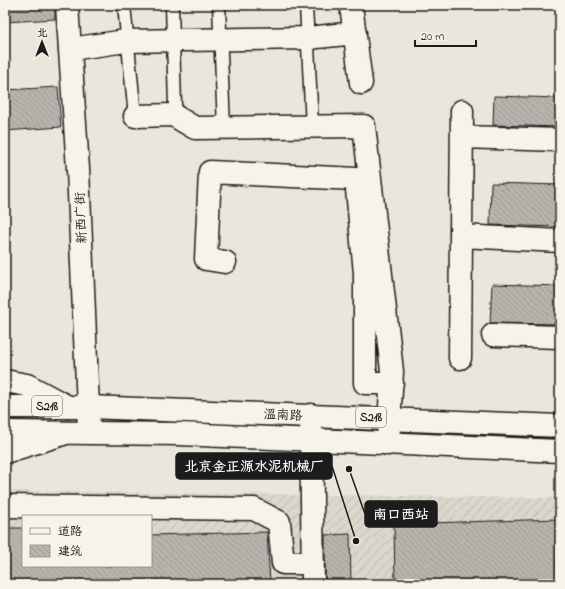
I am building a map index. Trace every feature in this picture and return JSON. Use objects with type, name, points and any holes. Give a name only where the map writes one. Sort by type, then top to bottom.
[{"type":"street","name":"新西广街","points":[[67,5],[78,169],[79,432]]},
{"type":"street","points":[[351,5],[361,83]]},
{"type":"street","points":[[70,49],[126,41],[174,39],[222,40],[308,38],[355,33]]},
{"type":"street","points":[[460,358],[462,111]]},
{"type":"street","points":[[135,116],[173,116],[195,128],[364,126],[392,383],[388,444]]},
{"type":"street","points":[[462,137],[560,140]]},
{"type":"street","points":[[225,262],[206,259],[210,172],[356,179],[365,274],[365,383],[392,383]]},
{"type":"street","points":[[461,236],[560,241]]},
{"type":"street","points":[[493,335],[560,337]]},
{"type":"street","points":[[5,381],[27,385],[79,407]]},
{"type":"street","name":"温南路","points":[[5,406],[311,415],[560,426]]},
{"type":"street","points":[[5,506],[254,509],[279,522],[283,563],[313,573],[310,440],[311,415]]},
{"type":"street","name":"温南路","points":[[5,432],[180,434],[560,451]]},
{"type":"street","points":[[5,452],[79,432]]},
{"type":"lane","points":[[124,5],[126,41],[135,116]]},
{"type":"lane","points":[[172,5],[175,105],[173,116]]},
{"type":"lane","points":[[219,5],[222,40],[224,128]]},
{"type":"lane","points":[[306,5],[312,127]]},
{"type":"shaded area","points":[[5,491],[560,498],[560,584],[5,584]]},
{"type":"building","points":[[5,5],[55,5],[55,19],[5,22]]},
{"type":"building","points":[[58,87],[61,127],[5,131],[5,90]]},
{"type":"building","points":[[494,96],[560,98],[560,127],[493,125]]},
{"type":"building","points":[[491,183],[560,185],[560,227],[490,225]]},
{"type":"building","points":[[492,284],[560,286],[560,324],[490,323]]},
{"type":"building","points":[[560,519],[560,584],[395,584],[394,524]]},
{"type":"building","points":[[5,528],[22,528],[22,567],[152,567],[152,535],[267,532],[270,584],[5,584]]},
{"type":"building","points":[[350,534],[351,584],[325,584],[325,535]]},
{"type":"place","name":"南口西站","points":[[349,469]]},
{"type":"place","name":"北京金正源水泥机械厂","points":[[356,541]]}]
